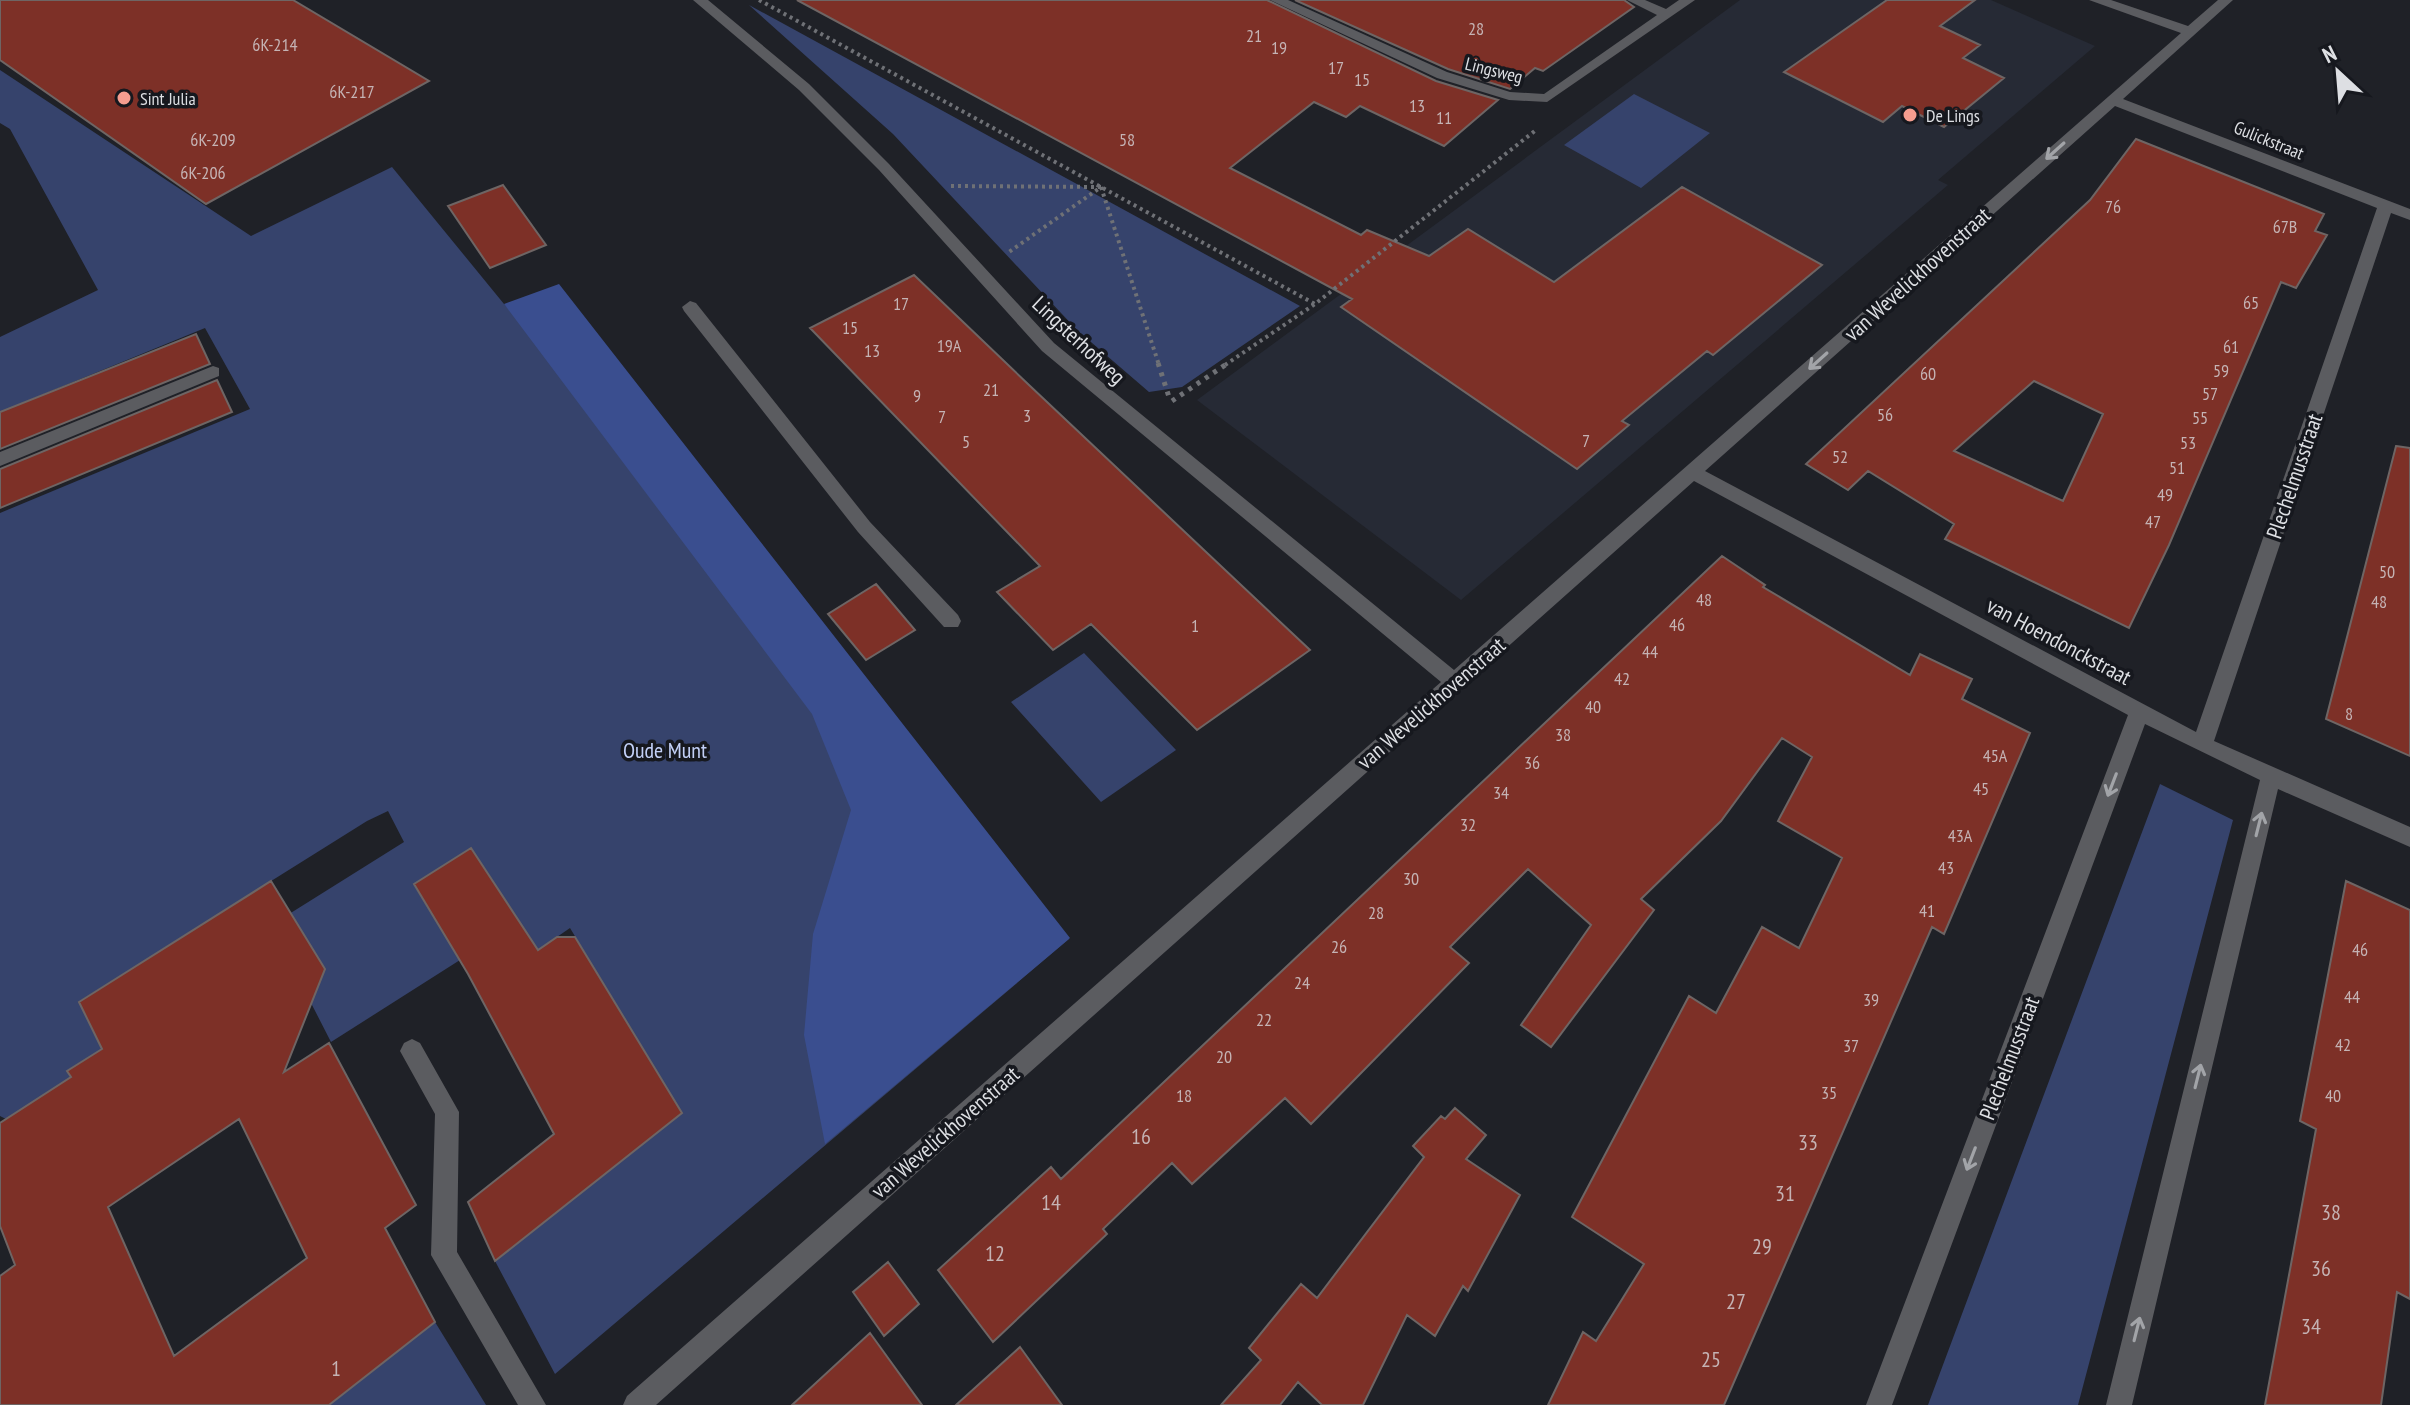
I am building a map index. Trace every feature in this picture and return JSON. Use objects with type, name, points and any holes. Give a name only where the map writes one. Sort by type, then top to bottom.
[{"type":"street","name":"Lingsterhofweg","points":[[700,0],[804,87],[902,186],[1059,357],[1455,682]]},
{"type":"street","name":"Lingsweg","points":[[1277,0],[1442,75],[1509,96],[1547,98],[1688,0]]},
{"type":"street","points":[[1634,0],[1667,15]]},
{"type":"street","points":[[2096,0],[2149,15],[2190,32]]},
{"type":"street","name":"van Wevelickhovenstraat","points":[[636,1405],[2226,0]]},
{"type":"street","name":"Gulickstraat","points":[[2113,100],[2410,215]]},
{"type":"street","name":"Plechelmusstraat","points":[[2202,745],[2385,207]]},
{"type":"street","points":[[690,307],[864,527],[951,621]]},
{"type":"street","points":[[0,459],[213,372]]},
{"type":"street","name":"van Hoendonckstraat","points":[[1692,472],[2202,745],[2410,837]]},
{"type":"street","name":"Plechelmusstraat","points":[[1879,1405],[2139,712]]},
{"type":"street","points":[[2119,1405],[2271,776]]},
{"type":"street","points":[[412,1051],[447,1112],[444,1255],[533,1405]]},
{"type":"path","points":[[759,0],[1315,304]]},
{"type":"path","points":[[1101,187],[1170,402],[1315,304],[1540,127],[1547,98]]},
{"type":"path","points":[[902,186],[1101,187]]},
{"type":"path","points":[[980,272],[1101,187]]},
{"type":"shaded area","points":[[1740,0],[1991,0],[2095,46],[1938,180],[1948,185],[1461,600],[1197,400]]},
{"type":"shaded area","points":[[559,284],[1070,938],[825,1144],[804,1035],[813,934],[851,810],[812,714],[504,304]]},
{"type":"green space","points":[[749,5],[1300,306],[1182,387],[1149,392],[1077,330],[893,134]]},
{"type":"green space","name":"Oude Munt","points":[[0,70],[251,236],[392,167],[504,304],[1069,939],[555,1374],[495,1261],[682,1113],[570,928],[538,950],[471,849],[414,885],[460,960],[331,1042],[311,1003],[251,938],[404,842],[388,811],[367,821],[80,1001],[105,1056],[84,1060],[68,1070],[71,1077],[6,1119],[0,1116],[0,513],[250,409],[205,328],[0,412],[0,337],[98,290],[10,129],[0,123]]},
{"type":"green space","points":[[1634,94],[1710,133],[1641,188],[1564,145]]},
{"type":"green space","points":[[1084,653],[1176,750],[1101,802],[1011,702]]},
{"type":"green space","points":[[2160,784],[2233,820],[2078,1405],[1928,1405]]},
{"type":"green space","points":[[435,1322],[486,1405],[329,1405]]},
{"type":"building","name":"Sint Julia","points":[[0,0],[293,0],[429,81],[206,204],[0,60]]},
{"type":"building","points":[[797,0],[1267,0],[1436,81],[1498,100],[1444,146],[1360,106],[1346,117],[1314,102],[1230,168],[1361,235],[1367,230],[1429,256],[1468,229],[1554,282],[1682,187],[1822,265],[1713,355],[1707,351],[1622,421],[1629,425],[1577,469],[1341,307],[1352,299]]},
{"type":"building","points":[[1295,0],[1624,0],[1634,7],[1543,71],[1535,68],[1510,89],[1448,69]]},
{"type":"building","points":[[1887,0],[1975,0],[1940,26],[1980,45],[1963,58],[2004,78],[1944,127],[1902,106],[1883,122],[1784,72]]},
{"type":"building","points":[[2136,139],[2324,214],[2315,231],[2327,235],[2296,288],[2281,282],[2169,545],[2129,628],[1945,539],[1954,524],[1868,471],[1848,490],[1806,464],[2090,200]],"holes":[[[2034,381],[2103,414],[2063,501],[1954,451]]]},
{"type":"building","points":[[503,185],[546,245],[490,268],[448,206]]},
{"type":"building","points":[[914,275],[1310,650],[1197,730],[1091,624],[1053,650],[997,592],[1040,566],[810,328]]},
{"type":"building","points":[[196,334],[210,364],[0,449],[0,412]]},
{"type":"building","points":[[217,380],[232,412],[0,508],[0,469]]},
{"type":"building","points":[[2396,446],[2410,448],[2410,756],[2326,719]]},
{"type":"building","points":[[1722,556],[1765,585],[1763,587],[1910,675],[1920,654],[1972,679],[1962,699],[2030,733],[1944,934],[1932,927],[1724,1405],[1548,1405],[1583,1332],[1596,1341],[1644,1264],[1572,1217],[1689,996],[1716,1013],[1762,927],[1799,948],[1842,858],[1778,821],[1812,757],[1782,738],[1721,821],[1641,899],[1654,910],[1551,1047],[1521,1025],[1591,925],[1528,869],[1450,947],[1469,963],[1311,1124],[1285,1098],[1192,1184],[1172,1163],[1103,1229],[1107,1234],[993,1342],[938,1270],[1051,1167],[1061,1179]]},
{"type":"building","points":[[876,584],[915,630],[866,660],[828,614]]},
{"type":"building","points":[[471,848],[538,950],[557,937],[575,937],[682,1113],[495,1261],[468,1202],[554,1134],[468,974],[414,884]]},
{"type":"building","points":[[271,881],[325,969],[284,1072],[329,1043],[416,1205],[385,1228],[435,1322],[329,1405],[0,1405],[0,1276],[15,1265],[0,1226],[0,1123],[71,1077],[67,1071],[102,1049],[79,1002]],"holes":[[[239,1119],[307,1258],[174,1356],[108,1207]]]},
{"type":"building","points":[[2346,881],[2410,910],[2410,1299],[2397,1292],[2381,1405],[2265,1405],[2316,1129],[2300,1121]]},
{"type":"building","points":[[1455,1108],[1486,1135],[1466,1159],[1520,1195],[1468,1291],[1463,1286],[1435,1336],[1407,1315],[1363,1405],[1322,1405],[1298,1382],[1280,1405],[1221,1405],[1261,1360],[1249,1348],[1301,1284],[1317,1298],[1424,1157],[1413,1146],[1441,1116],[1445,1119]]},
{"type":"building","points":[[888,1262],[919,1304],[884,1336],[853,1292]]},
{"type":"building","points":[[870,1333],[922,1405],[792,1405]]},
{"type":"building","points":[[1020,1347],[1062,1405],[956,1405]]},
{"type":"place","name":"Sint Julia","points":[[124,98]]},
{"type":"place","name":"De Lings","points":[[1910,115]]}]
